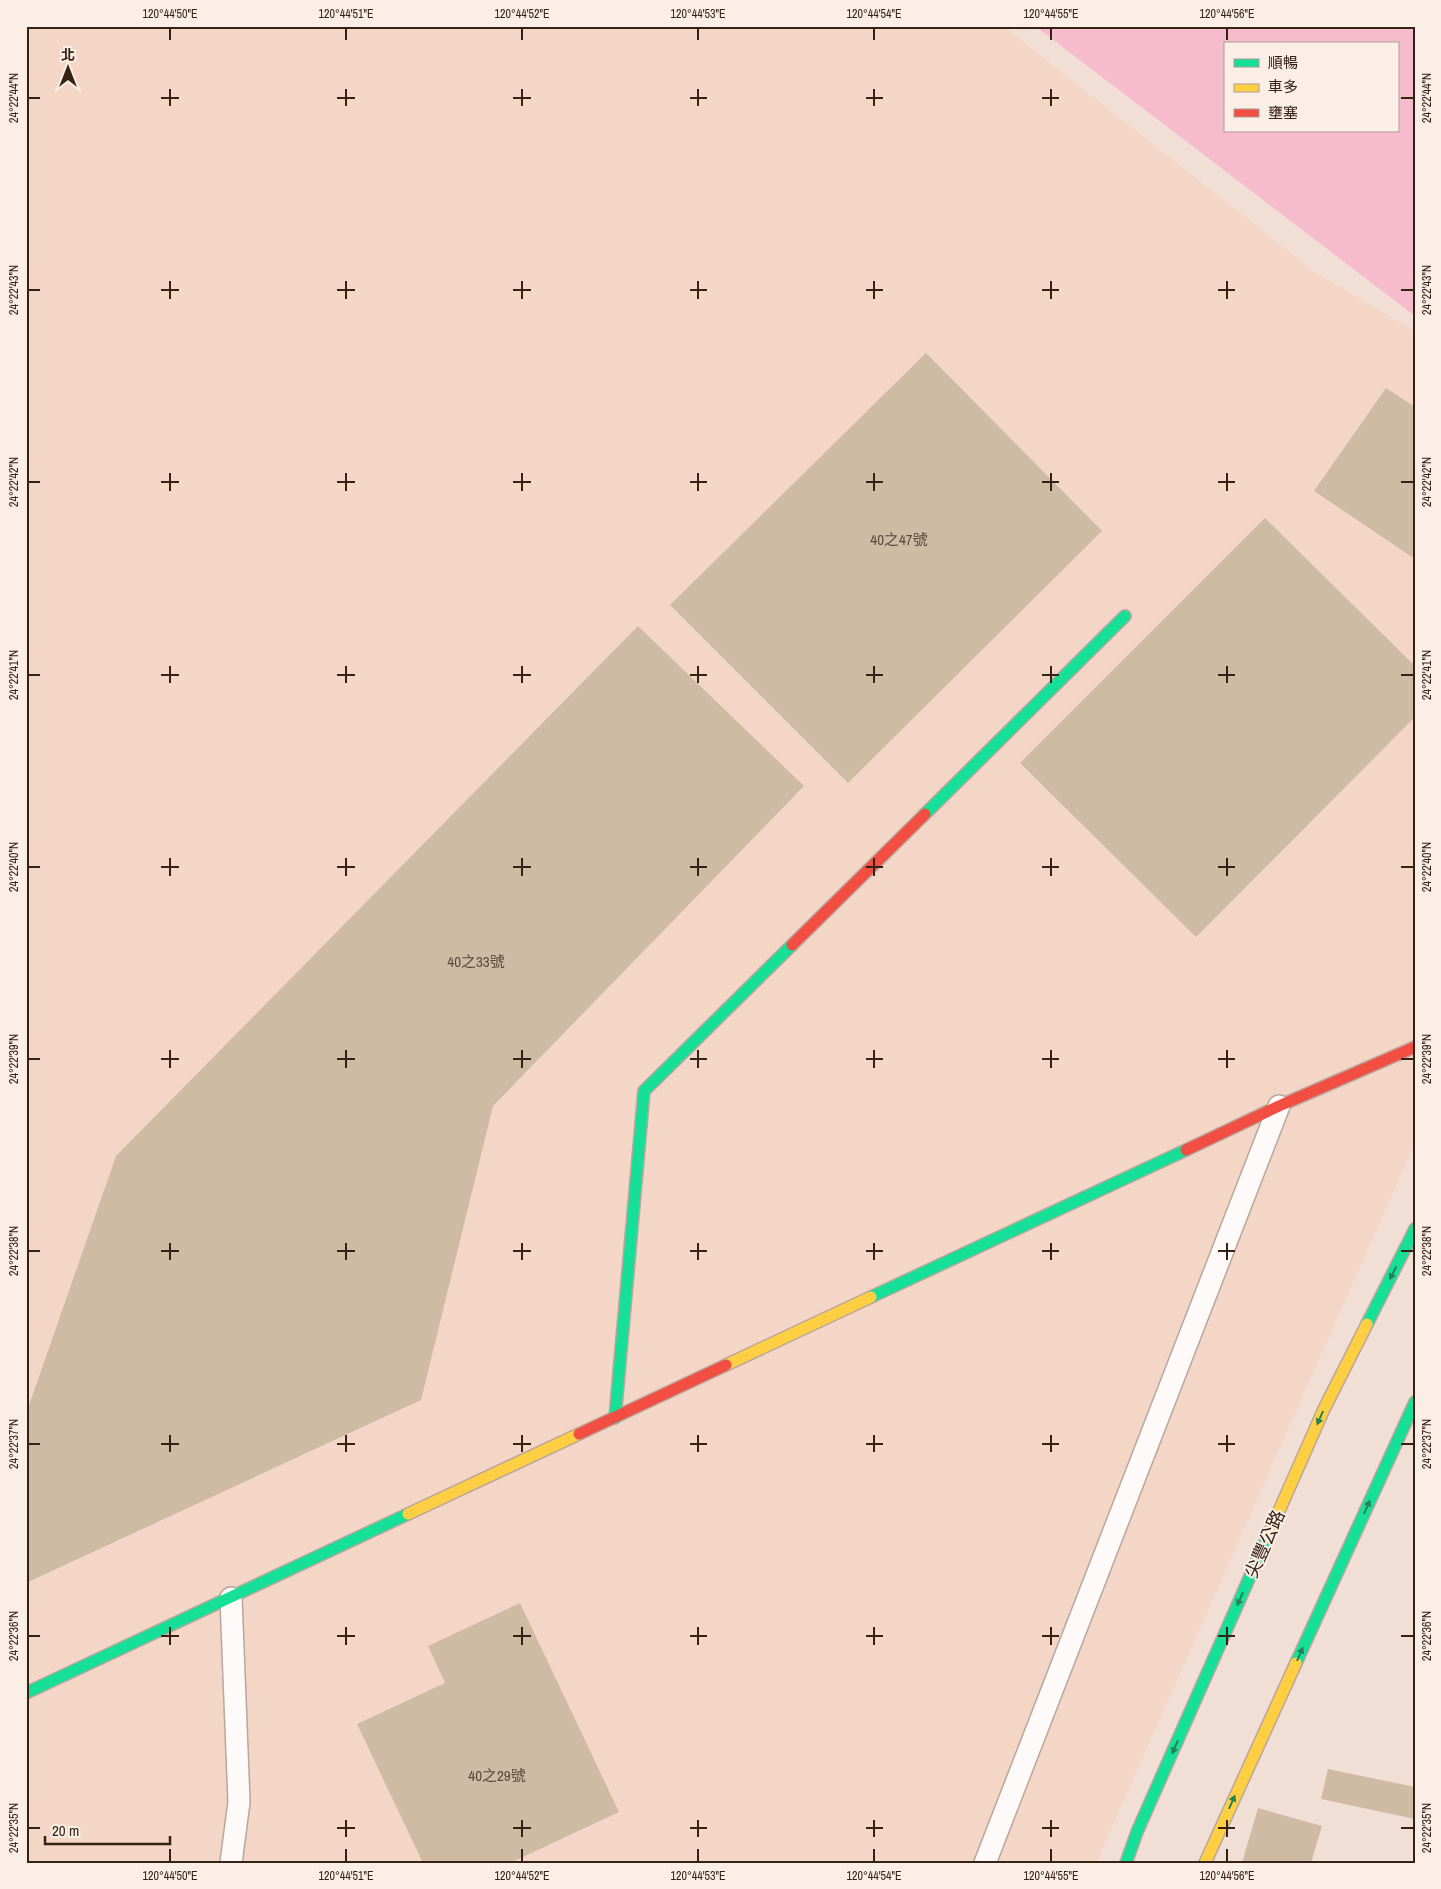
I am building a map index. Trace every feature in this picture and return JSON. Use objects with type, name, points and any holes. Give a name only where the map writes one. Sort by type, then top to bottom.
[{"type":"street","points":[[615,1418],[644,1091],[1125,616]]},
{"type":"street","points":[[26,1693],[1279,1106],[1415,1047]]},
{"type":"street","name":"尖豐公路","points":[[1126,1863],[1137,1832],[1324,1409],[1415,1229]]},
{"type":"street","points":[[1205,1863],[1415,1402]]},
{"type":"lane","points":[[985,1863],[1279,1106]]},
{"type":"lane","points":[[231,1598],[239,1802],[231,1863]]},
{"type":"shaded area","points":[[26,26],[1003,26],[1316,273],[1415,331],[1415,1143],[1096,1863],[26,1863]]},
{"type":"shaded area","points":[[1035,26],[1415,26],[1415,316]]},
{"type":"building","points":[[926,353],[1102,531],[848,783],[670,605]]},
{"type":"building","points":[[1386,388],[1415,407],[1415,559],[1314,491]]},
{"type":"building","points":[[1265,518],[1415,666],[1415,717],[1196,937],[1020,763]]},
{"type":"building","points":[[638,626],[804,786],[493,1106],[421,1400],[26,1583],[26,1414],[116,1156]]},
{"type":"building","points":[[520,1603],[619,1812],[510,1863],[423,1863],[357,1724],[445,1683],[428,1646]]},
{"type":"building","points":[[1328,1769],[1415,1787],[1415,1819],[1321,1799]]},
{"type":"building","points":[[1258,1808],[1322,1826],[1311,1863],[1242,1863]]},
{"type":"traffic: fast","points":[[925,814],[1125,616]]},
{"type":"traffic: fast","points":[[615,1418],[644,1091],[792,945]]},
{"type":"traffic: fast","points":[[871,1297],[1186,1150]]},
{"type":"traffic: fast","points":[[1367,1324],[1415,1229]]},
{"type":"traffic: fast","points":[[1296,1663],[1415,1402]]},
{"type":"traffic: fast","points":[[26,1693],[408,1514]]},
{"type":"traffic: fast","points":[[1126,1863],[1137,1832],[1267,1538]]},
{"type":"traffic: slow","points":[[726,1365],[871,1297]]},
{"type":"traffic: slow","points":[[1267,1538],[1324,1409],[1367,1324]]},
{"type":"traffic: slow","points":[[408,1514],[579,1434]]},
{"type":"traffic: slow","points":[[1205,1863],[1296,1663]]},
{"type":"traffic: jam","points":[[792,945],[925,814]]},
{"type":"traffic: jam","points":[[1186,1150],[1279,1106],[1415,1047]]},
{"type":"traffic: jam","points":[[579,1434],[726,1365]]}]
